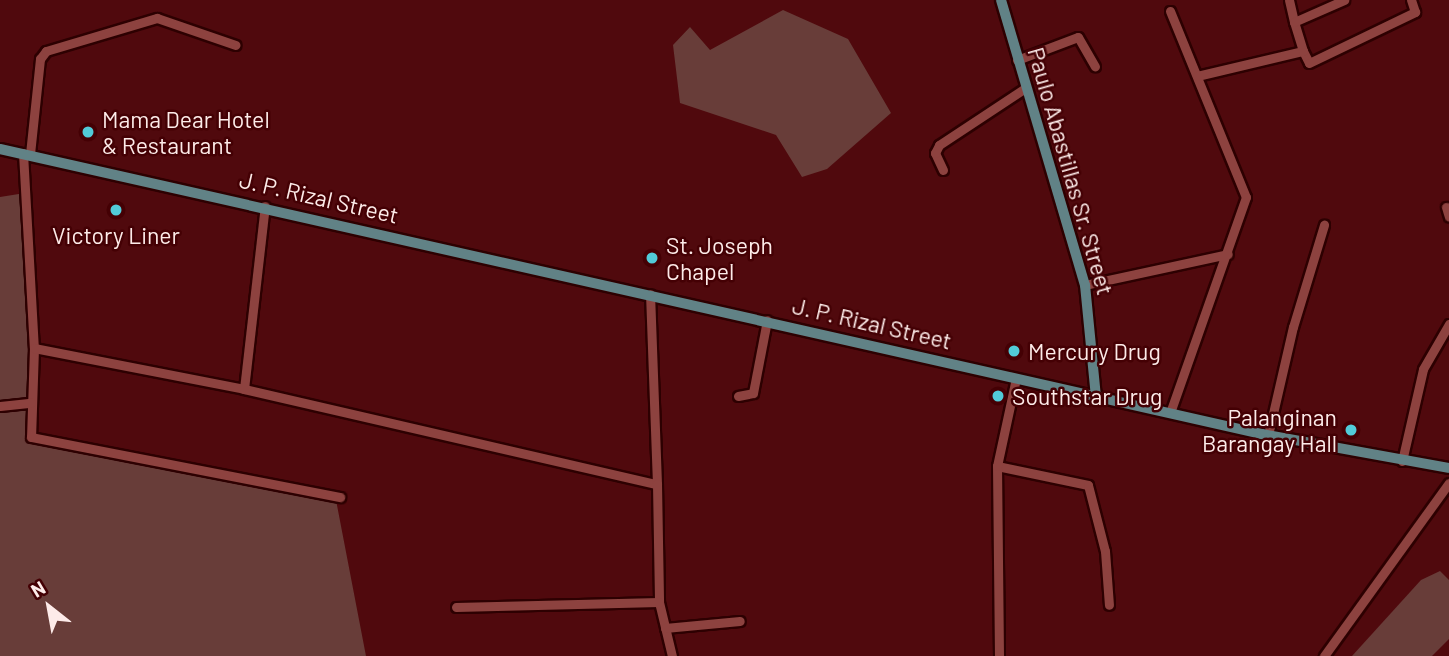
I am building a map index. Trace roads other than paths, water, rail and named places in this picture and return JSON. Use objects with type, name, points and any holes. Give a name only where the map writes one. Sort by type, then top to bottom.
[{"type":"main road","name":"Paulo Abastillas Sr. Street","points":[[1002,0],[1025,89],[1085,285],[1096,397]]},
{"type":"main road","name":"J. P. Rizal Street","points":[[0,149],[265,206],[1268,435],[1449,468]]},
{"type":"street","points":[[1289,0],[1308,63],[1415,12],[1411,0]]},
{"type":"street","points":[[1294,22],[1344,0]]},
{"type":"street","points":[[1170,11],[1246,197],[1170,413]]},
{"type":"street","points":[[236,44],[156,18],[43,53],[27,153],[34,348],[31,437],[340,497]]},
{"type":"street","points":[[1017,60],[1078,37],[1095,66]]},
{"type":"street","points":[[1198,76],[1303,51]]},
{"type":"street","points":[[943,170],[935,153],[939,145],[1025,89]]},
{"type":"street","points":[[244,389],[265,206]]},
{"type":"street","points":[[1268,435],[1296,315],[1324,225]]},
{"type":"street","points":[[1085,285],[1228,254]]},
{"type":"street","points":[[650,294],[659,602],[672,656]]},
{"type":"street","points":[[738,396],[752,393],[767,320]]},
{"type":"street","points":[[1402,461],[1423,369],[1449,324]]},
{"type":"street","points":[[34,348],[244,389],[657,484]]},
{"type":"street","points":[[999,656],[997,466],[1016,378]]},
{"type":"street","points":[[0,406],[31,403]]},
{"type":"street","points":[[997,466],[1088,485],[1105,551],[1110,605]]},
{"type":"street","points":[[1324,656],[1449,483]]},
{"type":"street","points":[[456,607],[659,602]]},
{"type":"street","points":[[665,628],[740,621]]},
{"type":"place","name":"Mama Dear Hotel & Restaurant","points":[[88,132]]},
{"type":"place","name":"Victory Liner","points":[[116,210]]},
{"type":"place","name":"St. Joseph Chapel","points":[[652,258]]},
{"type":"place","name":"Mercury Drug","points":[[1014,351]]},
{"type":"place","name":"Southstar Drug","points":[[998,396]]},
{"type":"place","name":"Palanginan Barangay Hall","points":[[1351,430]]}]
